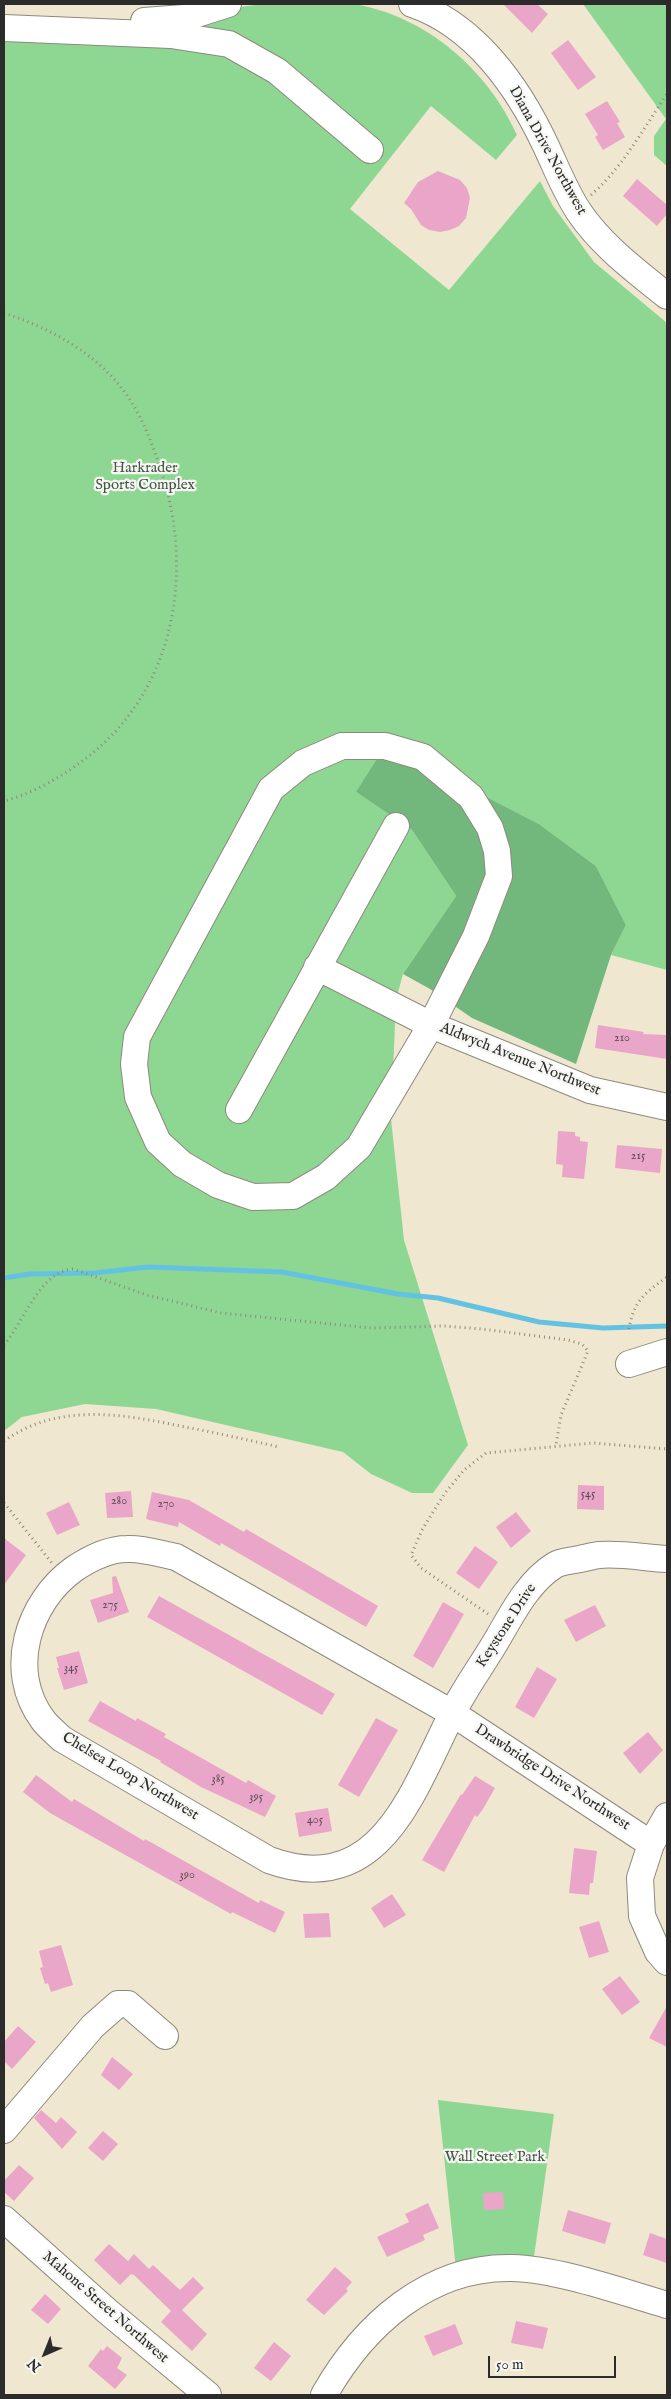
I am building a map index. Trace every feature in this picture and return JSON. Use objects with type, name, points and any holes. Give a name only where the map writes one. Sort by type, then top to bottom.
[{"type":"street","points":[[93,33],[142,21],[184,18],[228,4]]},
{"type":"street","name":"Diana Drive Northwest","points":[[412,4],[453,14],[506,76],[526,106],[576,208],[599,238],[667,296]]},
{"type":"street","points":[[4,28],[171,35],[228,44],[277,72],[370,150]]},
{"type":"street","points":[[342,746],[385,746],[423,757],[471,797],[490,828],[497,851],[499,876],[476,936],[431,1024],[359,1147],[326,1177],[292,1196],[253,1197],[218,1185],[182,1164],[158,1142],[138,1097],[134,1064],[137,1037],[271,789],[303,763],[342,746]]},
{"type":"street","points":[[239,1110],[396,826]]},
{"type":"street","name":"Aldwych Avenue Northwest","points":[[317,967],[431,1024],[590,1090],[667,1107]]},
{"type":"street","points":[[629,1364],[667,1352]]},
{"type":"street","name":"Chelsea Loop Northwest","points":[[127,1549],[176,1557],[452,1713],[410,1799],[391,1828],[370,1849],[346,1864],[320,1870],[292,1868],[269,1860],[62,1739],[43,1720],[32,1698],[26,1676],[24,1656],[28,1634],[36,1612],[49,1591],[63,1577],[84,1562],[103,1554],[127,1549]]},
{"type":"street","name":"Keystone Drive","points":[[452,1713],[505,1625],[535,1580],[557,1564],[601,1555],[667,1560]]},
{"type":"street","name":"Drawbridge Drive Northwest","points":[[452,1713],[651,1844]]},
{"type":"street","points":[[667,1816],[651,1844],[640,1878],[642,1916],[658,1952],[667,1962]]},
{"type":"street","points":[[4,2130],[93,2026],[118,2004],[128,2004],[165,2036]]},
{"type":"street","name":"Mahone Street Northwest","points":[[4,2220],[107,2311],[208,2395]]},
{"type":"street","points":[[324,2395],[353,2351],[378,2322],[418,2295],[447,2280],[477,2271],[513,2268],[552,2274],[667,2305]]},
{"type":"path","points":[[576,208],[606,181],[629,152],[667,94]]},
{"type":"path","points":[[4,312],[39,325],[67,341],[93,360],[120,386],[138,415],[154,450],[163,476],[174,520],[177,557],[174,613],[168,640],[155,674],[139,702],[118,729],[95,752],[68,772],[41,787],[4,801]]},
{"type":"path","points":[[4,1345],[43,1287],[64,1269],[73,1269],[147,1295],[221,1313],[371,1328],[444,1326],[482,1328],[560,1339],[582,1344],[588,1351],[561,1414],[556,1445]]},
{"type":"path","points":[[629,1329],[636,1304],[642,1296],[667,1277]]},
{"type":"path","points":[[4,1441],[18,1431],[46,1420],[79,1414],[98,1414],[141,1418],[279,1447]]},
{"type":"path","points":[[505,1625],[421,1568],[411,1556],[412,1550],[445,1493],[475,1460],[486,1453],[556,1445],[593,1443],[667,1449]]},
{"type":"path","points":[[4,1503],[63,1577]]},
{"type":"green space","name":"Harkrader Sports Complex","points":[[320,2],[354,4],[380,10],[406,20],[452,50],[472,68],[505,111],[517,135],[496,160],[431,106],[350,209],[449,290],[540,181],[553,206],[594,262],[667,323],[667,970],[611,955],[626,925],[596,866],[539,824],[444,775],[356,792],[412,830],[456,896],[403,974],[396,1000],[391,1119],[404,1240],[468,1445],[433,1493],[412,1493],[371,1474],[343,1452],[156,1409],[85,1404],[22,1417],[4,1431],[4,37],[263,4]]},
{"type":"green space","points":[[583,4],[667,4],[667,166],[654,155],[654,136],[666,119]]},
{"type":"green space","points":[[382,751],[444,775],[539,824],[596,866],[626,925],[611,955],[576,1064],[472,1018],[430,989],[403,974],[456,896],[412,830],[356,792]]},
{"type":"green space","name":"Wall Street Park","points":[[438,2100],[554,2114],[533,2264],[456,2269]]},
{"type":"building","points":[[503,4],[537,4],[548,14],[532,33]]},
{"type":"building","points":[[568,40],[596,77],[578,90],[551,53]]},
{"type":"building","points":[[607,101],[620,122],[617,123],[625,137],[603,150],[595,137],[598,135],[585,114]]},
{"type":"building","points":[[438,171],[460,180],[467,188],[470,198],[466,218],[459,226],[440,232],[429,230],[421,225],[411,209],[404,203],[418,182]]},
{"type":"building","points":[[637,179],[667,205],[667,214],[657,226],[623,196]]},
{"type":"building","points":[[598,1025],[644,1032],[643,1034],[667,1035],[667,1059],[595,1048]]},
{"type":"building","points":[[558,1131],[575,1132],[575,1136],[580,1137],[580,1141],[588,1142],[584,1179],[562,1177],[563,1165],[556,1164]]},
{"type":"building","points":[[617,1145],[662,1149],[660,1173],[615,1168]]},
{"type":"building","points":[[578,1485],[604,1486],[604,1510],[577,1509]]},
{"type":"building","points":[[131,1491],[133,1517],[107,1518],[105,1493]]},
{"type":"building","points":[[152,1492],[189,1500],[244,1532],[246,1529],[378,1606],[366,1627],[221,1543],[220,1546],[179,1522],[178,1527],[146,1519]]},
{"type":"building","points":[[69,1502],[80,1525],[57,1535],[46,1513]]},
{"type":"building","points":[[516,1512],[531,1531],[511,1548],[496,1527]]},
{"type":"building","points":[[4,1538],[26,1555],[4,1585]]},
{"type":"building","points":[[475,1546],[498,1562],[479,1589],[456,1573]]},
{"type":"building","points":[[116,1576],[129,1612],[98,1623],[90,1600],[113,1593],[112,1577]]},
{"type":"building","points":[[159,1596],[335,1694],[322,1715],[147,1617]]},
{"type":"building","points":[[443,1602],[464,1614],[433,1668],[413,1656]]},
{"type":"building","points":[[595,1605],[606,1626],[576,1642],[564,1620]]},
{"type":"building","points":[[79,1651],[88,1683],[64,1690],[57,1668],[59,1668],[56,1657]]},
{"type":"building","points":[[537,1667],[557,1679],[534,1718],[515,1707]]},
{"type":"building","points":[[100,1701],[136,1721],[137,1718],[166,1734],[164,1737],[246,1783],[248,1780],[276,1796],[265,1817],[201,1787],[161,1761],[88,1721]]},
{"type":"building","points":[[376,1718],[398,1730],[359,1797],[338,1785]]},
{"type":"building","points":[[648,1732],[663,1750],[640,1774],[623,1753]]},
{"type":"building","points":[[36,1775],[72,1802],[74,1799],[144,1841],[145,1839],[259,1903],[260,1900],[285,1912],[275,1933],[232,1912],[231,1914],[50,1813],[23,1792]]},
{"type":"building","points":[[475,1776],[495,1788],[483,1809],[477,1817],[475,1815],[444,1872],[422,1860],[461,1794]]},
{"type":"building","points":[[328,1808],[332,1831],[299,1837],[295,1813]]},
{"type":"building","points":[[574,1848],[597,1851],[593,1883],[590,1883],[589,1895],[569,1893]]},
{"type":"building","points":[[392,1894],[406,1915],[384,1928],[371,1908]]},
{"type":"building","points":[[329,1913],[331,1937],[305,1938],[303,1914]]},
{"type":"building","points":[[599,1921],[609,1952],[589,1958],[579,1927]]},
{"type":"building","points":[[61,1945],[73,1985],[51,1992],[48,1983],[45,1984],[40,1968],[43,1967],[39,1951]]},
{"type":"building","points":[[620,1976],[640,2002],[622,2015],[602,1989]]},
{"type":"building","points":[[667,2006],[667,2047],[649,2038]]},
{"type":"building","points":[[18,2026],[36,2042],[12,2069],[4,2061],[4,2042]]},
{"type":"building","points":[[112,2057],[133,2074],[119,2090],[101,2075]]},
{"type":"building","points":[[41,2110],[56,2123],[61,2117],[77,2132],[62,2149],[34,2118]]},
{"type":"building","points":[[103,2131],[118,2144],[103,2161],[88,2148]]},
{"type":"building","points":[[19,2165],[34,2178],[14,2201],[4,2192],[4,2181]]},
{"type":"building","points":[[503,2192],[504,2209],[484,2210],[483,2193]]},
{"type":"building","points":[[428,2203],[439,2228],[423,2235],[425,2240],[387,2257],[377,2237],[409,2222],[405,2214]]},
{"type":"building","points":[[568,2210],[611,2223],[605,2244],[562,2231]]},
{"type":"building","points":[[650,2233],[667,2239],[667,2263],[643,2255]]},
{"type":"building","points":[[109,2244],[128,2261],[134,2254],[149,2269],[153,2265],[180,2290],[193,2277],[204,2288],[182,2310],[207,2334],[192,2351],[161,2322],[171,2311],[134,2275],[131,2274],[120,2285],[94,2260]]},
{"type":"building","points":[[335,2267],[352,2282],[346,2289],[348,2291],[324,2315],[306,2300]]},
{"type":"building","points":[[45,2294],[61,2309],[48,2324],[31,2310]]},
{"type":"building","points":[[516,2321],[548,2328],[543,2349],[511,2343]]},
{"type":"building","points":[[455,2324],[463,2344],[433,2356],[424,2336]]},
{"type":"building","points":[[274,2342],[291,2356],[271,2381],[254,2368]]},
{"type":"building","points":[[107,2346],[122,2358],[117,2368],[127,2375],[115,2389],[88,2366],[101,2349],[103,2351]]},
{"type":"waterway","points":[[4,1278],[30,1274],[95,1273],[148,1267],[282,1272],[398,1294],[438,1298],[539,1322],[603,1328],[667,1326]]}]
